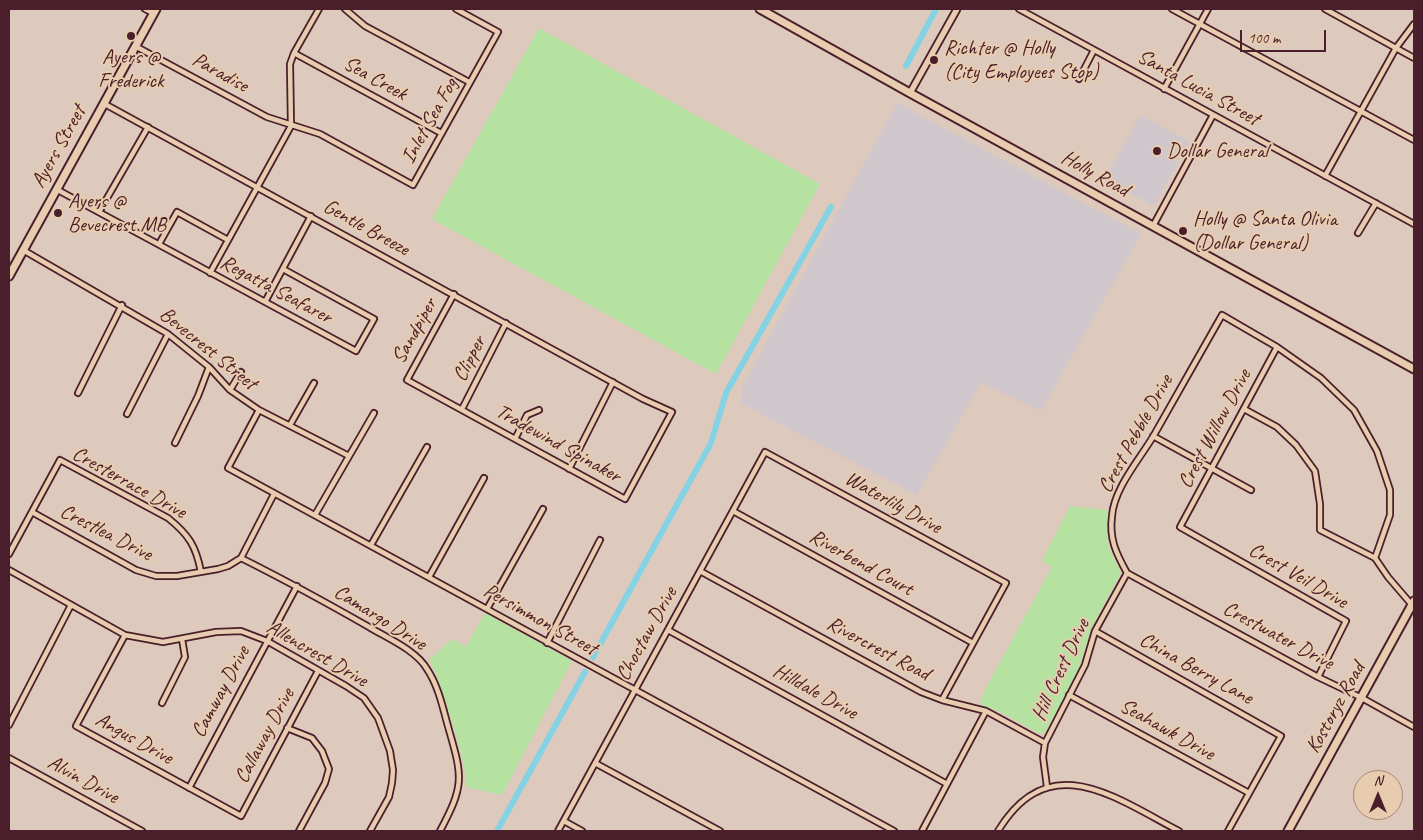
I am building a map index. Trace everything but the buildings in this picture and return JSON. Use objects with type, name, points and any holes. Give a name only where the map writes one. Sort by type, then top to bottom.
[{"type":"main road","name":"Holly Road","points":[[760,9],[1414,369]]},
{"type":"main road","name":"Ayers Street","points":[[9,276],[154,11]]},
{"type":"main road","name":"Kostoryz Road","points":[[1288,831],[1413,603]]},
{"type":"street","points":[[145,9],[154,11]]},
{"type":"street","points":[[210,273],[292,126],[290,71],[294,53],[319,9]]},
{"type":"street","points":[[345,9],[365,26],[469,82]]},
{"type":"street","name":"Inlet Sea Fog","points":[[292,126],[320,134],[414,185],[498,32],[456,9]]},
{"type":"street","points":[[910,93],[957,9]]},
{"type":"street","name":"Santa Lucia Street","points":[[1019,9],[1414,224]]},
{"type":"street","points":[[1172,9],[1414,140]]},
{"type":"street","points":[[1164,89],[1208,9]]},
{"type":"street","points":[[1325,9],[1414,58]]},
{"type":"street","points":[[1325,176],[1396,48],[1414,24]]},
{"type":"street","name":"Paradise","points":[[135,46],[260,113],[292,126]]},
{"type":"street","points":[[1078,79],[1094,50]]},
{"type":"street","name":"Sea Creek","points":[[294,53],[441,133]]},
{"type":"street","name":"Gentle Breeze","points":[[104,103],[613,382]]},
{"type":"street","points":[[1153,226],[1213,115]]},
{"type":"street","points":[[99,212],[148,127]]},
{"type":"street","name":"Regatta Seafarer","points":[[56,189],[356,352],[374,318],[283,269]]},
{"type":"street","points":[[1358,233],[1376,203]]},
{"type":"street","points":[[159,244],[177,212],[228,240]]},
{"type":"street","points":[[265,302],[311,216]]},
{"type":"street","name":"Bevecrest Street","points":[[23,250],[168,334],[209,367],[230,390],[259,410],[349,456]]},
{"type":"street","name":"Sandpiper","points":[[454,294],[407,380],[462,409]]},
{"type":"street","points":[[78,393],[122,306]]},
{"type":"street","name":"Crest Pebble Drive","points":[[1128,573],[1119,558],[1111,534],[1112,513],[1118,494],[1222,315],[1278,347]]},
{"type":"street","name":"Clipper","points":[[462,409],[506,323]]},
{"type":"street","points":[[128,414],[168,334]]},
{"type":"street","points":[[1278,347],[1321,378],[1354,410],[1378,451],[1390,490],[1390,515],[1375,558]]},
{"type":"street","name":"Crest Willow Drive","points":[[1180,527],[1278,347]]},
{"type":"street","points":[[175,443],[198,396],[209,367]]},
{"type":"street","points":[[230,390],[241,372]]},
{"type":"street","points":[[570,469],[613,382]]},
{"type":"street","name":"Tradewind Spinaker","points":[[462,409],[625,499],[672,412],[643,399],[613,382]]},
{"type":"street","points":[[290,425],[314,383]]},
{"type":"street","points":[[1244,409],[1277,427],[1296,445],[1315,471],[1320,504],[1320,530],[1375,558],[1388,577],[1413,603]]},
{"type":"street","name":"Persimmon Street","points":[[259,410],[228,468],[894,831]]},
{"type":"street","points":[[514,439],[527,415],[539,410]]},
{"type":"street","points":[[315,515],[374,412]]},
{"type":"street","points":[[1153,436],[1250,490]]},
{"type":"street","points":[[371,545],[427,447]]},
{"type":"street","name":"Choctaw Drive","points":[[558,831],[765,452]]},
{"type":"street","name":"Waterlily Drive","points":[[765,452],[1006,583],[974,643]]},
{"type":"street","name":"Cresterrace Drive","points":[[9,554],[60,460],[168,518],[190,539],[197,554],[201,572]]},
{"type":"street","points":[[429,577],[484,478]]},
{"type":"street","points":[[241,558],[274,494]]},
{"type":"street","points":[[487,609],[542,509]]},
{"type":"street","name":"Riverbend Court","points":[[733,511],[974,643]]},
{"type":"street","name":"Crestlea Drive","points":[[32,512],[136,570],[156,576],[176,576],[201,572],[228,566],[241,558]]},
{"type":"street","name":"Crest Veil Drive","points":[[1180,527],[1346,621],[1318,677]]},
{"type":"street","points":[[546,643],[600,540]]},
{"type":"street","name":"Camargo Drive","points":[[241,558],[297,586],[408,650],[427,667],[437,688],[458,760],[460,775],[459,791],[453,808],[440,831]]},
{"type":"street","name":"Allencrest Drive","points":[[9,570],[125,635],[163,642],[216,632],[241,631],[267,641],[364,698],[378,718],[390,751],[393,770],[389,797],[370,831]]},
{"type":"street","name":"Rivercrest Road","points":[[700,571],[921,692],[942,700],[986,711],[1045,743]]},
{"type":"street","name":"Hill Crest Drive","points":[[1047,786],[1043,757],[1045,743],[1085,665],[1095,631],[1128,573]]},
{"type":"street","name":"Crestwater Drive","points":[[1128,573],[1414,727]]},
{"type":"street","name":"Camway Drive","points":[[189,788],[297,586]]},
{"type":"street","points":[[9,725],[71,605]]},
{"type":"street","name":"Hilldale Drive","points":[[668,630],[947,784]]},
{"type":"street","name":"China Berry Lane","points":[[1095,631],[1281,736],[1249,793]]},
{"type":"street","name":"Angus Drive","points":[[125,635],[76,726],[241,816]]},
{"type":"street","points":[[162,703],[185,657],[182,639]]},
{"type":"street","points":[[942,700],[974,643]]},
{"type":"street","name":"Callaway Drive","points":[[241,816],[318,671]]},
{"type":"street","name":"Seahawk Drive","points":[[1069,695],[1249,793]]},
{"type":"street","points":[[922,831],[986,711]]},
{"type":"street","points":[[287,728],[312,738],[322,751],[329,768],[325,783],[299,831]]},
{"type":"street","name":"Alvin Drive","points":[[9,758],[142,831]]},
{"type":"street","points":[[595,764],[720,831]]},
{"type":"street","points":[[998,831],[1014,807],[1024,798],[1047,786],[1068,784],[1085,786],[1106,792],[1178,831]]},
{"type":"street","points":[[1228,831],[1249,793]]},
{"type":"street","points":[[564,821],[582,831]]},
{"type":"shaded area","points":[[897,103],[1141,234],[1041,411],[981,383],[917,495],[742,404],[741,389]]},
{"type":"shaded area","points":[[1140,115],[1189,141],[1154,206],[1104,180]]},
{"type":"green space","points":[[539,28],[820,184],[716,374],[432,219]]},
{"type":"green space","points":[[1070,506],[1107,510],[1109,548],[1121,573],[1091,629],[1078,671],[1047,729],[1044,733],[1040,734],[998,711],[980,704],[986,688],[1052,567],[1042,561]]},
{"type":"green space","points":[[485,613],[572,661],[502,795],[466,787],[463,763],[452,722],[429,660],[452,639],[466,647]]},
{"type":"waterway","points":[[906,66],[936,9]]},
{"type":"waterway","points":[[593,657],[711,443],[726,393],[831,207]]},
{"type":"waterway","points":[[497,831],[585,672]]},
{"type":"place","name":"Ayers @ Frederick","points":[[131,36]]},
{"type":"place","name":"Richter @ Holly (City Employees Stop)","points":[[934,60]]},
{"type":"place","name":"Dollar General","points":[[1157,151]]},
{"type":"place","name":"Ayers @ Bevecrest MB","points":[[58,213]]},
{"type":"place","name":"Holly @ Santa Olivia (Dollar General)","points":[[1183,231]]}]
